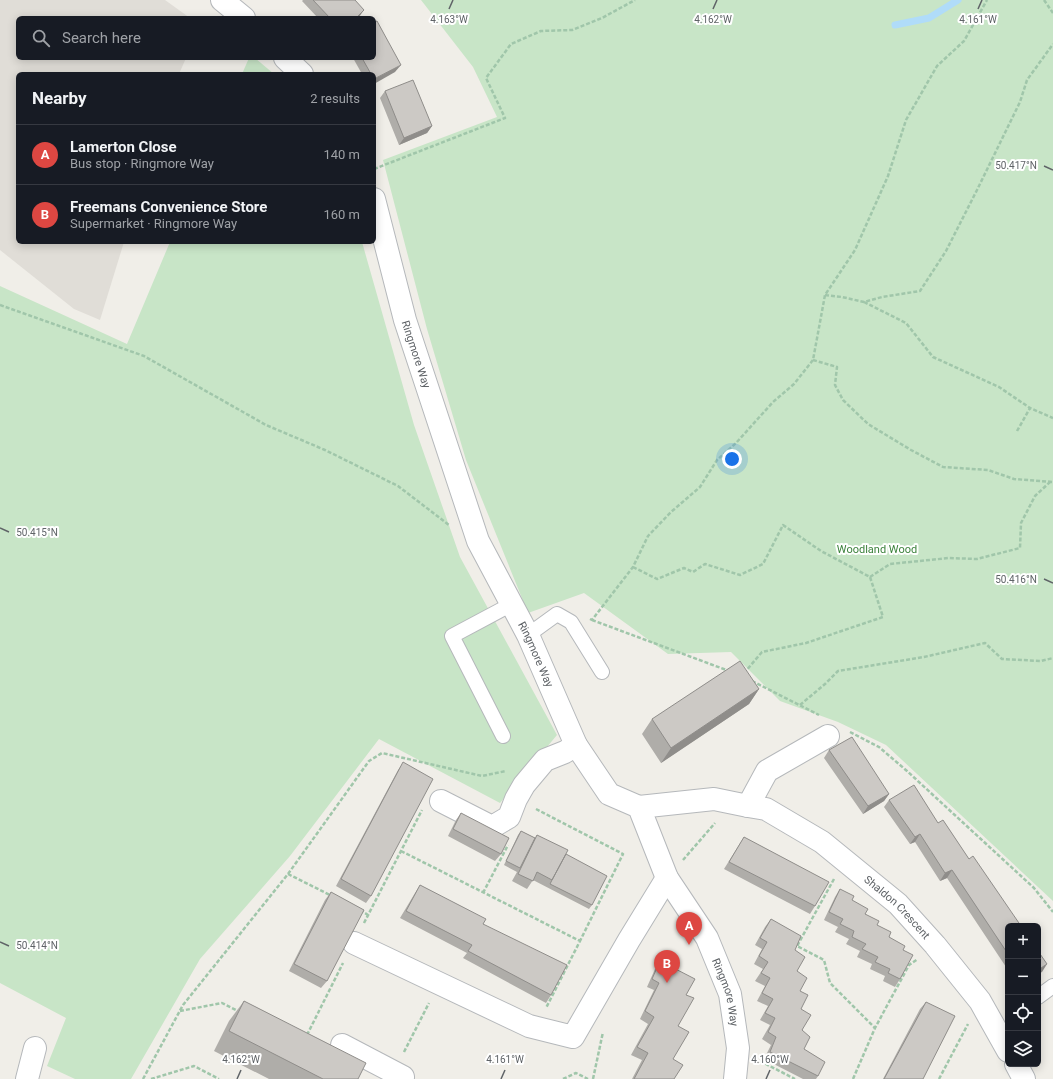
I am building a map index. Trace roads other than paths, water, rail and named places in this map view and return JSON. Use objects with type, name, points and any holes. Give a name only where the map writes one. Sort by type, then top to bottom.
[{"type":"street","points":[[222,0],[242,16]]},
{"type":"street","points":[[287,60],[300,72]]},
{"type":"street","name":"Ringmore Way","points":[[376,207],[405,320],[478,541],[528,635],[576,745],[609,794],[639,808],[667,878],[707,938],[730,994],[738,1051],[735,1079]]},
{"type":"street","points":[[740,804],[767,771],[832,728]]},
{"type":"street","points":[[441,801],[492,827],[509,816],[524,785],[545,760],[565,752],[576,745]]},
{"type":"street","name":"Shaldon Crescent","points":[[639,808],[714,799],[766,809],[822,842],[898,904],[935,945],[980,1001],[1005,1037]]},
{"type":"street","points":[[354,943],[529,1026],[573,1037],[667,878]]},
{"type":"street","points":[[342,1045],[401,1077]]},
{"type":"street","points":[[27,1079],[34,1048]]},
{"type":"street","points":[[1018,1067],[1024,1079]]},
{"type":"lane","points":[[503,736],[452,636],[512,604]]},
{"type":"lane","points":[[528,635],[557,614],[571,622],[602,672]]},
{"type":"lane","points":[[1041,995],[1053,986]]},
{"type":"waterway","points":[[895,25],[929,18],[958,0]]},
{"type":"place","name":"Lamerton Close","points":[[689,945]]},
{"type":"place","name":"Freemans Convenience Store","points":[[667,983]]},
{"type":"park label","name":"Woodland Wood","points":[[877,549]]}]
